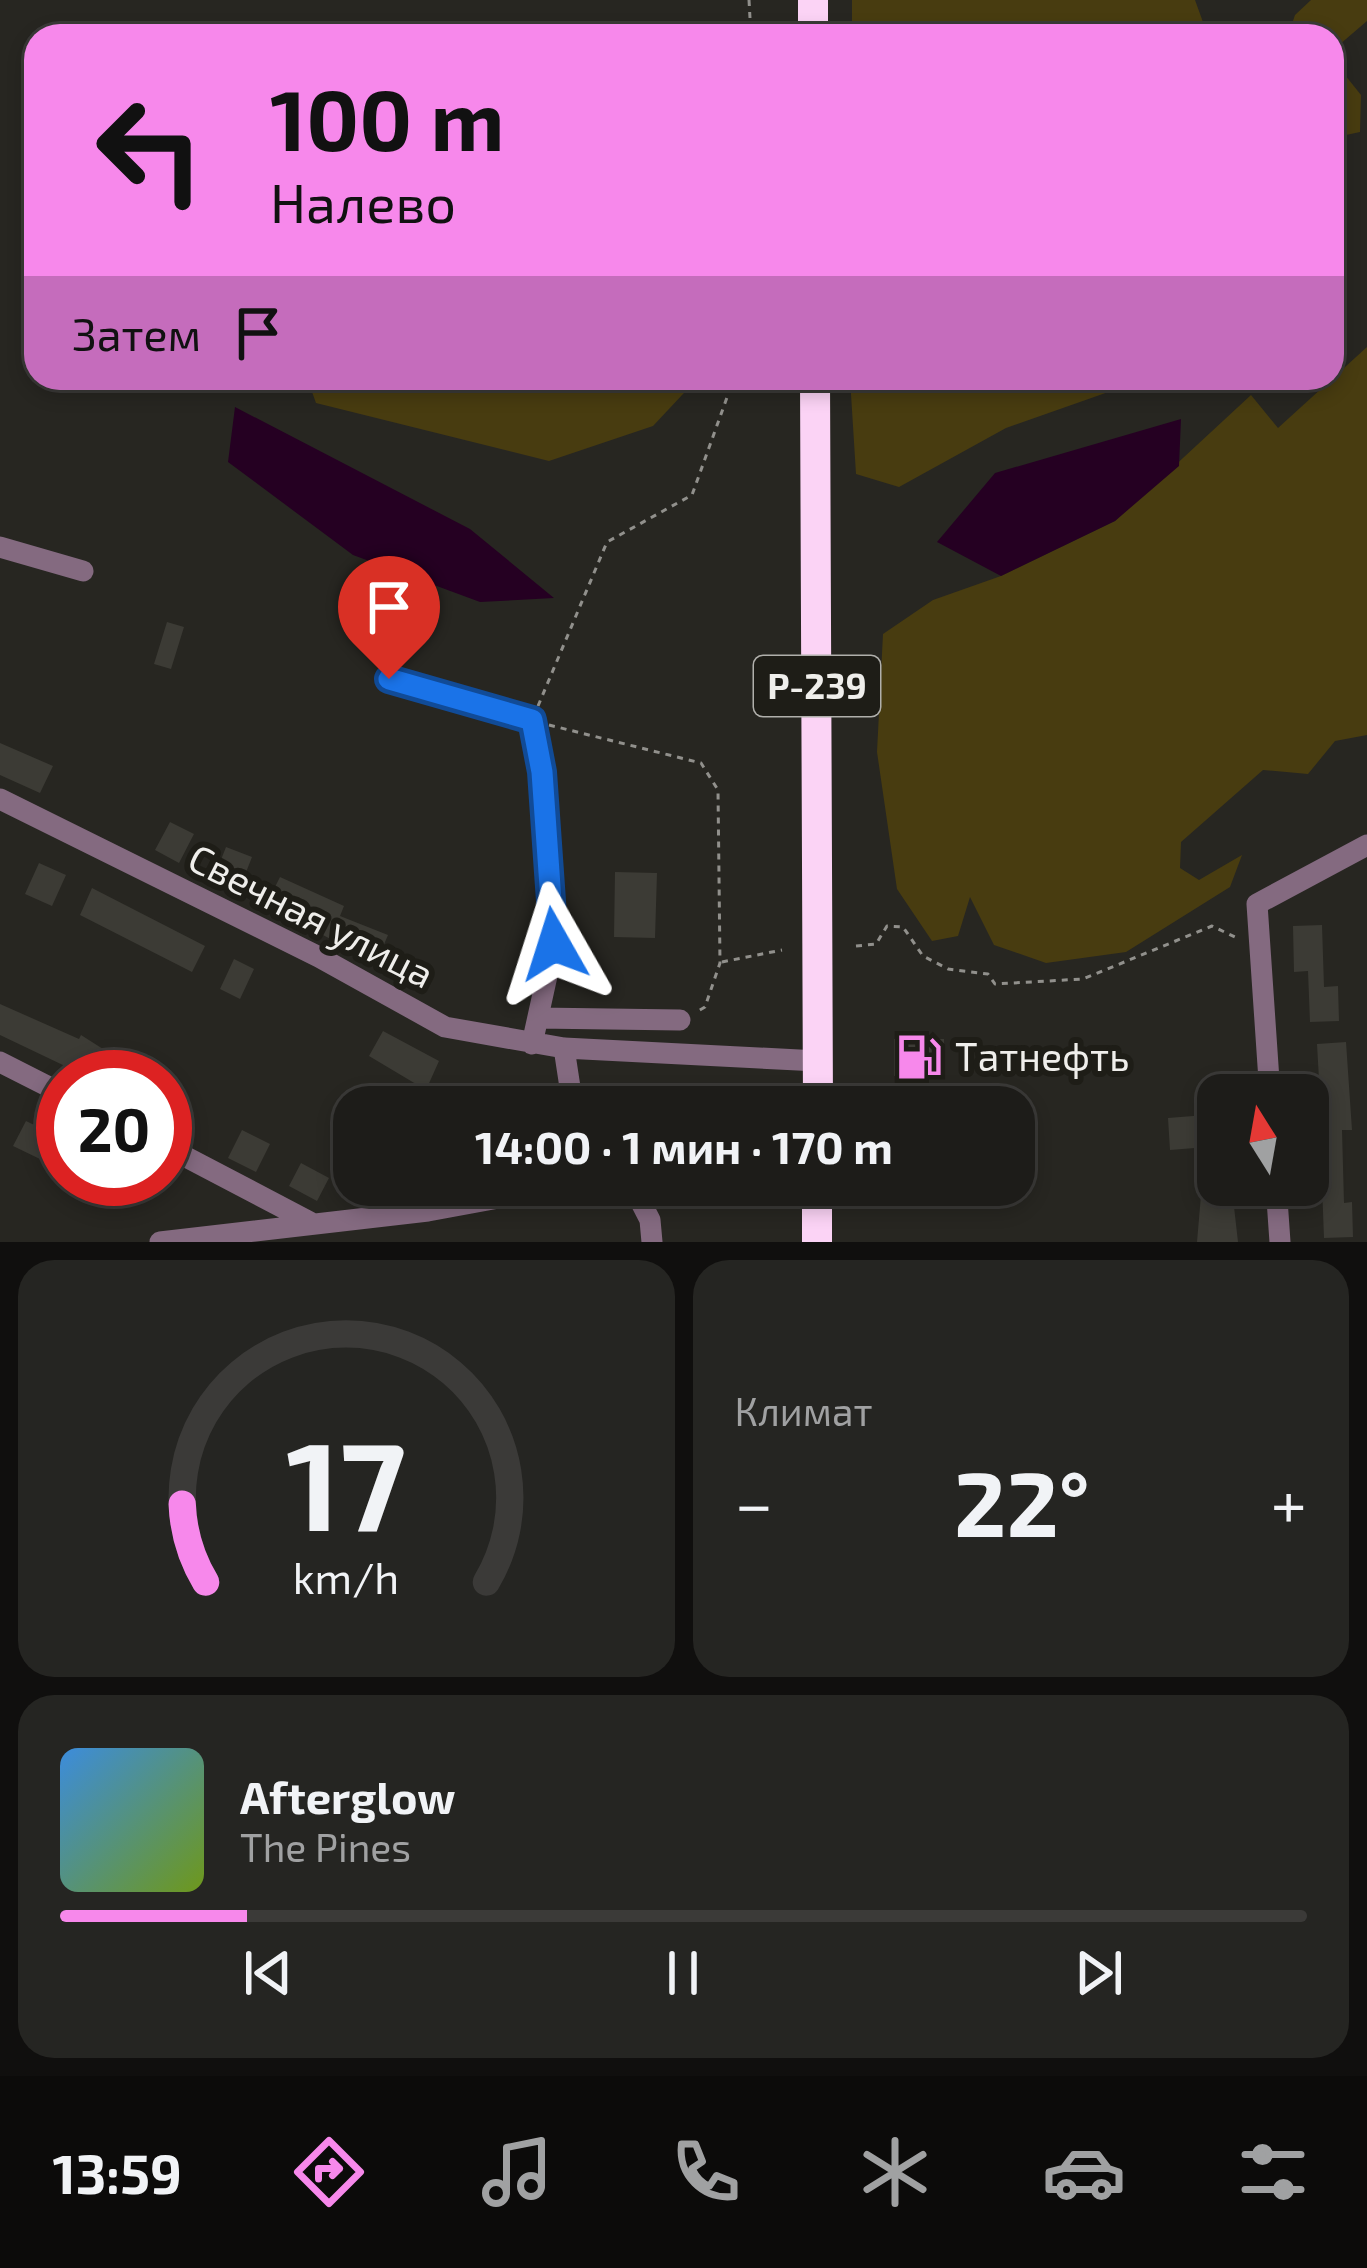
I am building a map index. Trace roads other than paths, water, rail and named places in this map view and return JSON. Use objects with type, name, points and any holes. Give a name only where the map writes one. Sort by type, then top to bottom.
[{"type":"highway","name":"Р-239","points":[[815,390],[818,1086]]},
{"type":"highway","points":[[817,1206],[818,1242]]},
{"type":"street","points":[[0,547],[83,571]]},
{"type":"street","points":[[389,679],[532,720],[542,772],[554,944],[532,1044]]},
{"type":"street","name":"Свечная улица","points":[[0,799],[319,957],[445,1027],[564,1048],[818,1060]]},
{"type":"street","points":[[1268,1074],[1257,904],[1367,845]]},
{"type":"street","points":[[538,1018],[680,1020]]},
{"type":"street","points":[[564,1048],[570,1086]]},
{"type":"street","points":[[0,1062],[36,1080]]},
{"type":"street","points":[[192,1159],[310,1222]]},
{"type":"street","points":[[253,1230],[265,1196]]},
{"type":"street","points":[[160,1242],[455,1206]]},
{"type":"street","points":[[643,1206],[652,1242]]},
{"type":"street","points":[[1277,1206],[1280,1242]]},
{"type":"place","name":"Татнефть","points":[[919,1057]]}]
